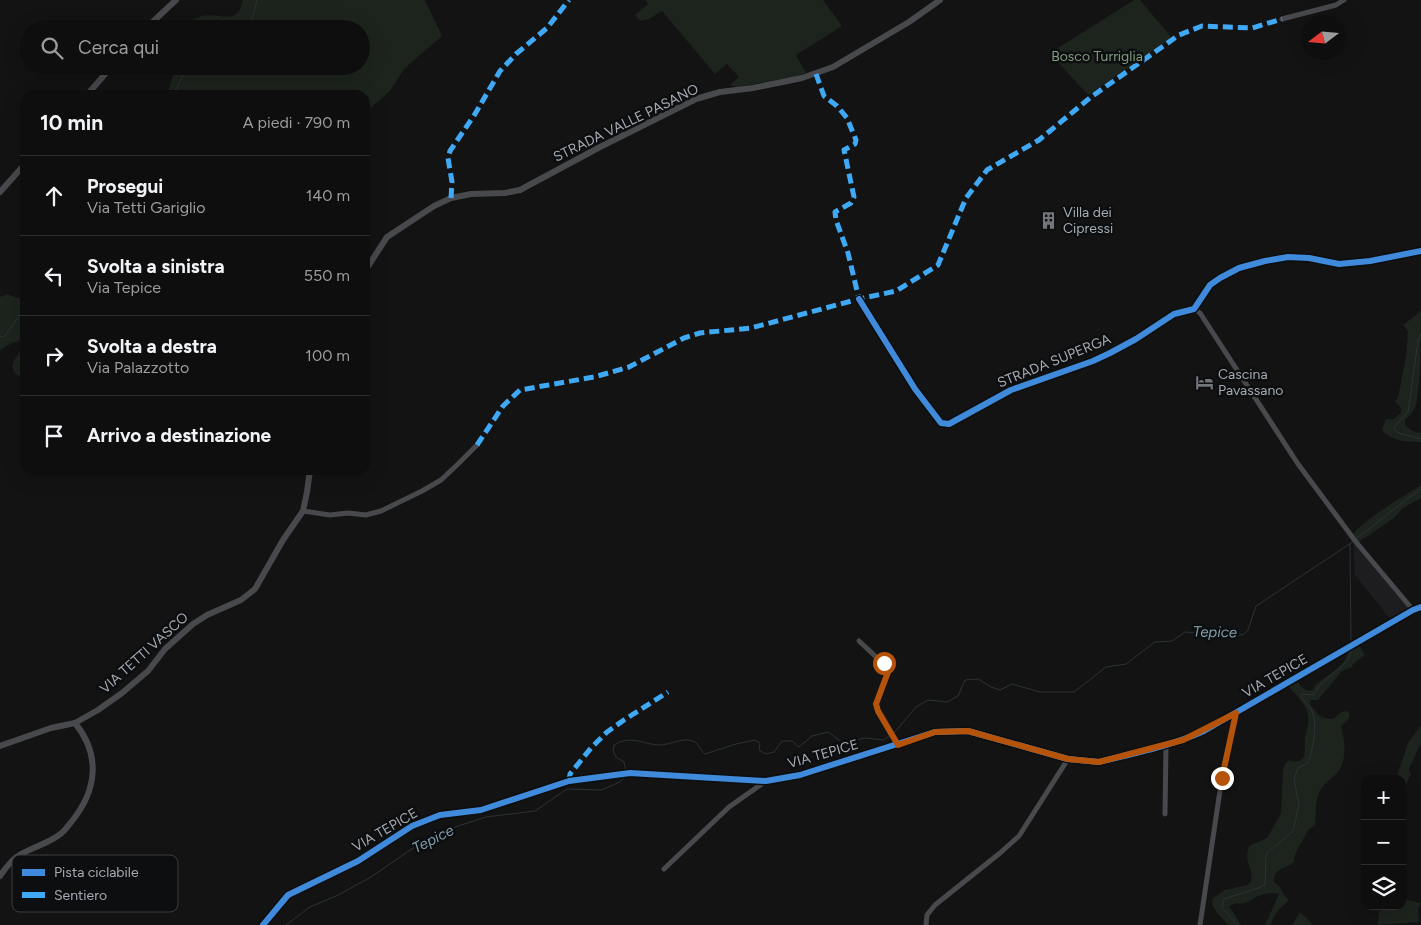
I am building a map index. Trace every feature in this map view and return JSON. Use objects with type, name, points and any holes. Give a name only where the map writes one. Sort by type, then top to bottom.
[{"type":"street","points":[[155,20],[176,0]]},
{"type":"street","name":"STRADA VALLE PASANO","points":[[370,263],[387,237],[434,206],[451,198],[471,194],[505,193],[520,190],[696,99],[720,92],[753,88],[802,78],[833,67],[909,22],[940,0]]},
{"type":"street","points":[[1282,20],[1336,5],[1344,0]]},
{"type":"street","points":[[91,90],[104,75]]},
{"type":"street","points":[[0,192],[20,170]]},
{"type":"street","points":[[1413,610],[1356,542],[1282,440],[1200,313],[1194,309],[1210,285],[1220,278],[1239,268],[1265,261],[1288,257],[1309,258],[1339,264],[1370,261],[1421,251]]},
{"type":"street","name":"STRADA SUPERGA","points":[[859,300],[915,388],[941,424],[949,424],[1011,390],[1110,354],[1174,314],[1194,309]]},
{"type":"street","points":[[309,475],[303,512],[330,515],[348,513],[366,515],[422,491],[441,480],[477,445]]},
{"type":"street","name":"VIA TETTI VASCO","points":[[0,746],[51,728],[75,723],[122,693],[148,671],[165,649],[193,624],[207,615],[241,600],[255,590],[283,540],[303,512]]},
{"type":"street","name":"VIA TEPICE","points":[[262,925],[288,895],[358,861],[412,826],[440,815],[481,810],[568,781],[630,773],[766,781],[800,775],[935,732],[968,731],[1068,759],[1099,762],[1166,745],[1197,734],[1413,610],[1421,608]]},
{"type":"street","points":[[858,641],[887,667],[888,672],[876,704],[898,745]]},
{"type":"street","points":[[1200,925],[1222,778],[1236,713]]},
{"type":"street","points":[[20,855],[61,834],[80,812],[89,793],[93,778],[91,752],[83,732],[75,723]]},
{"type":"street","points":[[1165,814],[1166,745]]},
{"type":"street","points":[[926,925],[927,915],[936,905],[1020,836],[1068,759]]},
{"type":"street","points":[[664,869],[729,807],[766,781]]},
{"type":"street","points":[[0,876],[12,861]]},
{"type":"shaded area","points":[[1353,542],[1410,609],[1391,620],[1355,575]]},
{"type":"green space","points":[[243,0],[425,0],[442,36],[404,69],[390,91],[370,109],[370,90],[169,90],[173,75],[370,75],[370,20],[195,20],[207,15],[228,17],[239,11]]},
{"type":"green space","points":[[646,0],[823,0],[842,26],[796,55],[806,73],[737,87],[730,85],[739,77],[727,64],[715,74],[662,11],[649,19],[641,21],[635,15],[648,4]]},
{"type":"green space","name":"Bosco Turriglia","points":[[1134,0],[1140,0],[1172,38],[1088,95],[1050,53]]},
{"type":"green space","points":[[7,294],[20,298],[20,341],[0,350],[0,297]]},
{"type":"green space","points":[[1421,311],[1418,396],[1412,413],[1405,420],[1405,425],[1412,431],[1421,433],[1421,442],[1411,442],[1390,437],[1382,430],[1386,419],[1394,419],[1401,413],[1401,408],[1395,401],[1398,398],[1406,356],[1408,331],[1403,325]]},
{"type":"green space","points":[[20,351],[20,376],[13,369],[13,362]]},
{"type":"green space","points":[[1421,485],[1421,498],[1403,508],[1394,518],[1359,542],[1352,536],[1373,516]]},
{"type":"green space","points":[[1359,645],[1365,655],[1352,665],[1353,667],[1342,671],[1318,700],[1311,700],[1310,704],[1322,717],[1333,719],[1341,712],[1348,711],[1350,715],[1348,720],[1341,726],[1344,758],[1340,769],[1323,786],[1318,795],[1315,825],[1308,830],[1294,857],[1294,862],[1278,871],[1275,877],[1274,882],[1289,900],[1280,908],[1271,925],[1265,925],[1279,894],[1263,894],[1246,903],[1237,903],[1229,906],[1241,925],[1228,925],[1214,909],[1213,898],[1225,890],[1247,885],[1251,881],[1252,876],[1247,857],[1249,846],[1267,838],[1281,813],[1283,770],[1285,764],[1289,760],[1300,761],[1303,759],[1308,714],[1299,698],[1288,686],[1297,681],[1303,688],[1309,691],[1313,689],[1315,685],[1343,662],[1348,652]]},
{"type":"green space","points":[[1421,725],[1421,743],[1409,769],[1411,774],[1406,784],[1406,775],[1397,775],[1408,743]]},
{"type":"green space","points":[[1406,900],[1421,903],[1418,909],[1419,922],[1378,925],[1379,912],[1382,910],[1406,910]]},
{"type":"green space","points":[[1300,912],[1311,923],[1312,925],[1292,925]]},
{"type":"waterway","points":[[252,20],[257,0]]},
{"type":"waterway","points":[[176,90],[183,75]]},
{"type":"waterway","points":[[0,337],[5,336],[20,314]]},
{"type":"waterway","name":"Tepice","points":[[1421,334],[1418,341],[1408,412],[1393,428],[1399,433],[1421,439]]},
{"type":"waterway","name":"Tepice","points":[[1357,538],[1421,489]]},
{"type":"waterway","name":"Tepice","points":[[894,733],[916,707],[928,700],[947,702],[958,696],[965,680],[978,679],[1000,690],[1012,684],[1040,692],[1074,692],[1106,667],[1126,664],[1155,642],[1172,641],[1185,632],[1236,636],[1244,634],[1248,630],[1256,606],[1354,541]]},
{"type":"waterway","points":[[1350,544],[1351,642]]},
{"type":"waterway","points":[[1237,925],[1222,907],[1224,899],[1265,885],[1266,854],[1293,831],[1299,805],[1294,779],[1298,768],[1308,763],[1315,730],[1314,716],[1301,694],[1314,695],[1322,683],[1345,664],[1351,649]]},
{"type":"waterway","name":"Tepice","points":[[626,771],[624,762],[616,757],[613,751],[614,745],[627,740],[654,745],[691,740],[705,754],[755,740],[760,743],[759,750],[766,754],[774,752],[782,741],[792,741],[799,747],[812,736],[828,732],[843,743],[865,738],[884,740],[890,735]]},
{"type":"waterway","name":"Tepice","points":[[286,925],[310,907],[336,896],[371,877],[416,846],[449,829],[486,817],[535,811],[567,789],[601,790],[620,782],[625,777]]},
{"type":"marked path","points":[[451,198],[452,182],[448,158],[450,151],[475,114],[500,71],[516,54],[547,28],[569,0]]},
{"type":"marked path","points":[[816,74],[824,96],[837,106],[847,118],[856,140],[855,144],[844,150],[854,197],[851,203],[835,212],[848,253],[859,299],[896,291],[938,265],[966,198],[987,170],[1039,140],[1091,97],[1179,35],[1202,26],[1252,28],[1282,19]]},
{"type":"marked path","points":[[477,445],[503,406],[520,390],[594,377],[629,367],[684,338],[700,333],[751,328],[859,299]]},
{"type":"marked path","points":[[569,781],[570,774],[607,732],[668,692]]},
{"type":"cycle path","points":[[859,299],[915,389],[941,423],[949,424],[1011,390],[1093,361],[1136,339],[1174,314],[1194,309],[1210,285],[1239,268],[1288,257],[1309,258],[1339,264],[1370,261],[1421,251]]},
{"type":"cycle path","points":[[263,925],[288,895],[358,861],[412,826],[440,815],[481,810],[569,781],[630,773],[766,781],[800,775],[935,732],[968,731],[1068,759],[1099,762],[1153,749],[1204,731],[1421,607]]},
{"type":"place","name":"Villa dei Cipressi","points":[[1049,220]]},
{"type":"place","name":"Cascina Pavassano","points":[[1204,382]]},
{"type":"route","points":[[884,663],[888,672],[876,704],[878,711],[898,745],[935,732],[968,731],[1068,759],[1099,762],[1183,740],[1204,731],[1236,713],[1222,778]]}]
